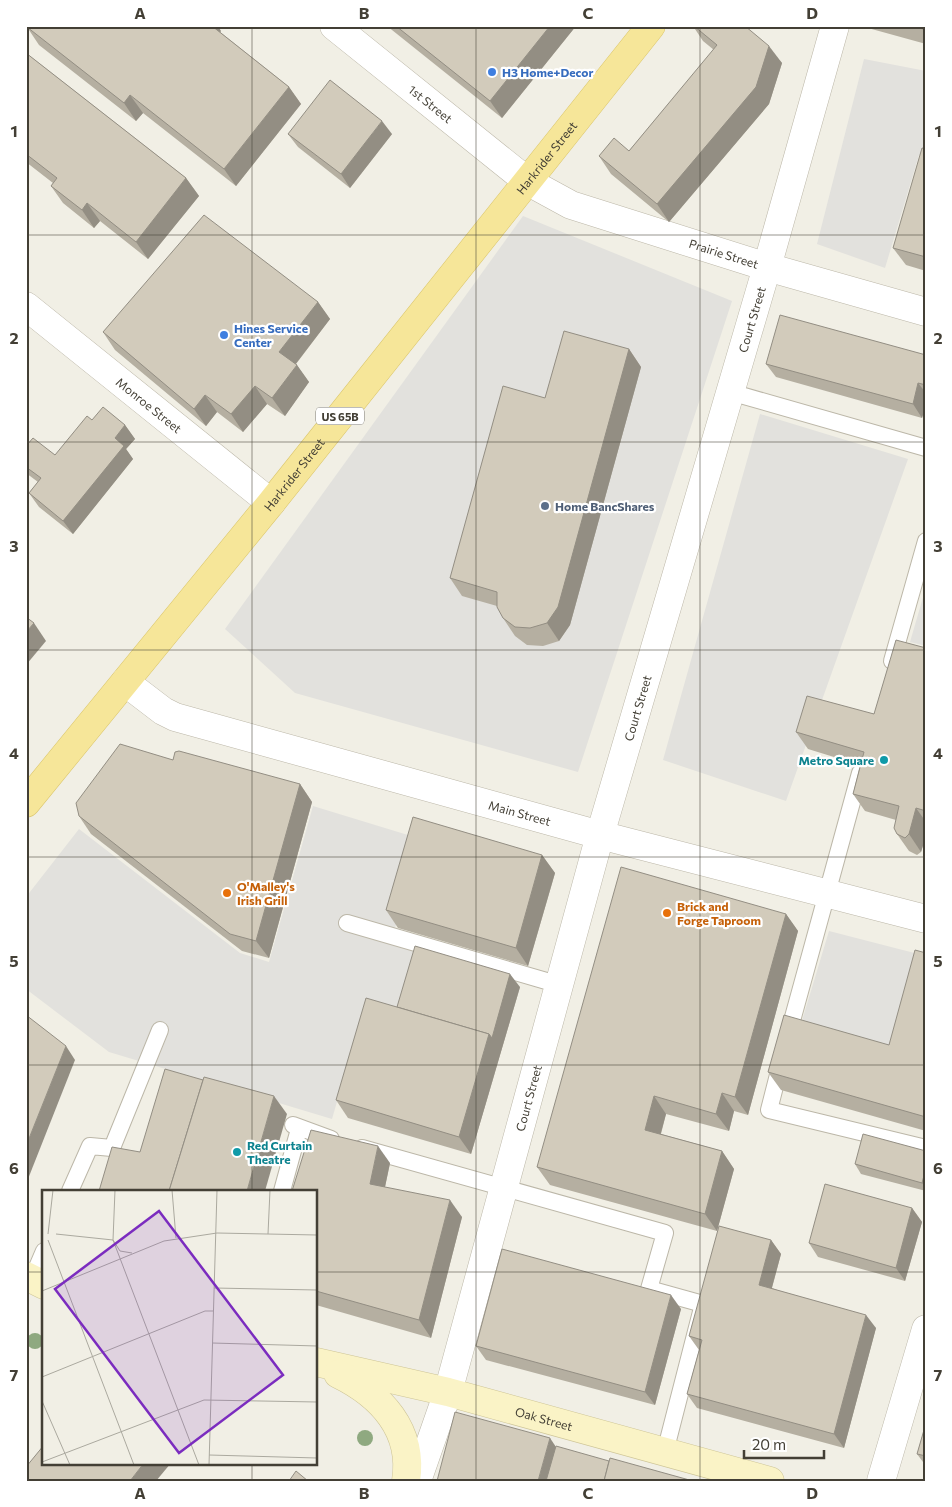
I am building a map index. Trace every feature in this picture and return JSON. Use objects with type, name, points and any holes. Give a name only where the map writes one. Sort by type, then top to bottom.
[{"type":"main road","name":"Harkrider Street","points":[[26,802],[271,503],[651,26]]},
{"type":"main road","name":"Oak Street","points":[[318,1363],[448,1392],[770,1481]]},
{"type":"main road","name":"Oak Street","points":[[318,1364],[358,1384],[378,1401],[394,1420],[405,1440],[409,1463],[406,1481]]},
{"type":"street","name":"1st Street","points":[[334,26],[527,181]]},
{"type":"street","name":"Court Street","points":[[417,1481],[448,1392],[600,835],[767,267],[835,26]]},
{"type":"street","name":"Prairie Street","points":[[527,181],[571,205],[767,267],[926,312]]},
{"type":"street","name":"Monroe Street","points":[[26,306],[271,503]]},
{"type":"street","name":"Main Street","points":[[125,682],[168,715],[600,835],[926,919]]},
{"type":"street","points":[[880,1481],[926,1329]]},
{"type":"lane","points":[[730,392],[926,448]]},
{"type":"lane","points":[[888,674],[926,541]]},
{"type":"lane","points":[[864,760],[826,894],[769,1110],[926,1148]]},
{"type":"lane","points":[[347,923],[560,985]]},
{"type":"lane","points":[[70,1190],[90,1146],[112,1148],[160,1030]]},
{"type":"lane","points":[[282,1190],[296,1127],[504,1189],[665,1233],[649,1290],[703,1304],[665,1452]]},
{"type":"lane","points":[[34,1280],[42,1257]]},
{"type":"shaded area","points":[[864,59],[926,71],[926,156],[919,155],[885,268],[817,244]]},
{"type":"shaded area","points":[[523,216],[732,301],[578,772],[295,693],[225,629]]},
{"type":"shaded area","points":[[760,414],[908,459],[786,801],[663,760]]},
{"type":"shaded area","points":[[926,587],[926,646],[910,642]]},
{"type":"shaded area","points":[[313,806],[421,839],[393,935],[426,945],[405,1017],[365,1005],[332,1119],[109,1052],[26,989],[26,897],[79,829],[240,953],[269,962]]},
{"type":"shaded area","points":[[829,931],[926,956],[898,1050],[801,1024]]},
{"type":"building","points":[[28,26],[212,26],[289,87],[224,169],[130,95],[124,103]]},
{"type":"building","name":"H3 Home+Decor","points":[[396,26],[550,26],[490,101]]},
{"type":"building","points":[[694,26],[745,26],[769,46],[756,87],[657,204],[599,156],[614,138],[629,151],[717,45]]},
{"type":"building","points":[[913,26],[926,26],[926,30]]},
{"type":"building","points":[[26,53],[186,178],[136,242],[87,203],[82,210],[51,186],[57,178],[26,154]]},
{"type":"building","points":[[330,80],[382,121],[341,174],[288,134]]},
{"type":"building","points":[[922,148],[926,149],[926,257],[893,248]]},
{"type":"building","name":"Hines Service Center","points":[[204,215],[318,302],[279,352],[297,365],[272,398],[255,386],[231,414],[205,395],[194,409],[103,332]]},
{"type":"building","points":[[780,315],[926,355],[926,385],[918,383],[913,404],[766,364]]},
{"type":"building","name":"Home BancShares","points":[[564,331],[629,349],[558,607],[547,623],[530,628],[515,627],[503,618],[497,607],[497,592],[450,578],[503,386],[545,398]]},
{"type":"building","points":[[103,407],[125,425],[115,438],[124,446],[63,521],[29,493],[41,478],[26,467],[26,446],[33,438],[55,455],[87,416],[92,420]]},
{"type":"building","points":[[26,617],[34,623],[26,632]]},
{"type":"building","name":"Metro Square","points":[[896,640],[926,648],[926,811],[916,808],[909,834],[905,838],[897,834],[894,828],[899,806],[853,794],[864,752],[796,732],[807,696],[874,714]]},
{"type":"building","name":"O'Malley's Irish Grill","points":[[120,744],[173,760],[175,752],[179,751],[300,784],[256,941],[230,934],[79,816],[76,803]]},
{"type":"building","points":[[413,817],[542,855],[516,948],[386,910]]},
{"type":"building","points":[[621,867],[786,914],[735,1097],[722,1093],[716,1114],[654,1096],[645,1130],[722,1151],[705,1214],[537,1167]]},
{"type":"building","points":[[415,946],[510,974],[492,1038],[489,1034],[397,1007]]},
{"type":"building","points":[[915,950],[926,953],[926,1117],[768,1072],[784,1015],[889,1045]]},
{"type":"building","points":[[366,998],[489,1034],[459,1137],[336,1100]]},
{"type":"building","points":[[26,1015],[66,1046],[26,1146]]},
{"type":"building","points":[[165,1069],[203,1080],[169,1190],[99,1190],[112,1147],[140,1152]]},
{"type":"building","name":"Red Curtain Theatre","points":[[204,1077],[274,1096],[247,1190],[169,1190]]},
{"type":"building","points":[[311,1130],[378,1146],[370,1184],[450,1200],[419,1320],[318,1292],[318,1190],[292,1190]]},
{"type":"building","points":[[863,1134],[926,1151],[926,1168],[922,1183],[855,1164]]},
{"type":"building","points":[[825,1184],[912,1208],[896,1268],[809,1243]]},
{"type":"building","points":[[719,1226],[771,1240],[759,1285],[866,1315],[834,1434],[687,1394],[702,1340],[689,1336]]},
{"type":"building","points":[[502,1249],[671,1295],[645,1392],[476,1346]]},
{"type":"building","points":[[455,1412],[550,1438],[538,1481],[437,1481]]},
{"type":"building","points":[[926,1423],[926,1456],[917,1454]]},
{"type":"building","points":[[556,1446],[609,1461],[604,1481],[546,1481]]},
{"type":"building","points":[[42,1447],[42,1464],[143,1464],[130,1481],[26,1481],[26,1467]]},
{"type":"building","points":[[610,1458],[693,1481],[604,1481]]},
{"type":"building","points":[[296,1471],[308,1481],[289,1481]]},
{"type":"place","name":"H3 Home+Decor","points":[[492,72]]},
{"type":"place","name":"Hines Service Center","points":[[224,335]]},
{"type":"place","name":"Home BancShares","points":[[545,506]]},
{"type":"place","name":"Metro Square","points":[[884,760]]},
{"type":"place","name":"O'Malley's Irish Grill","points":[[227,893]]},
{"type":"place","name":"Brick and Forge Taproom","points":[[667,913]]},
{"type":"place","name":"Red Curtain Theatre","points":[[237,1152]]}]
